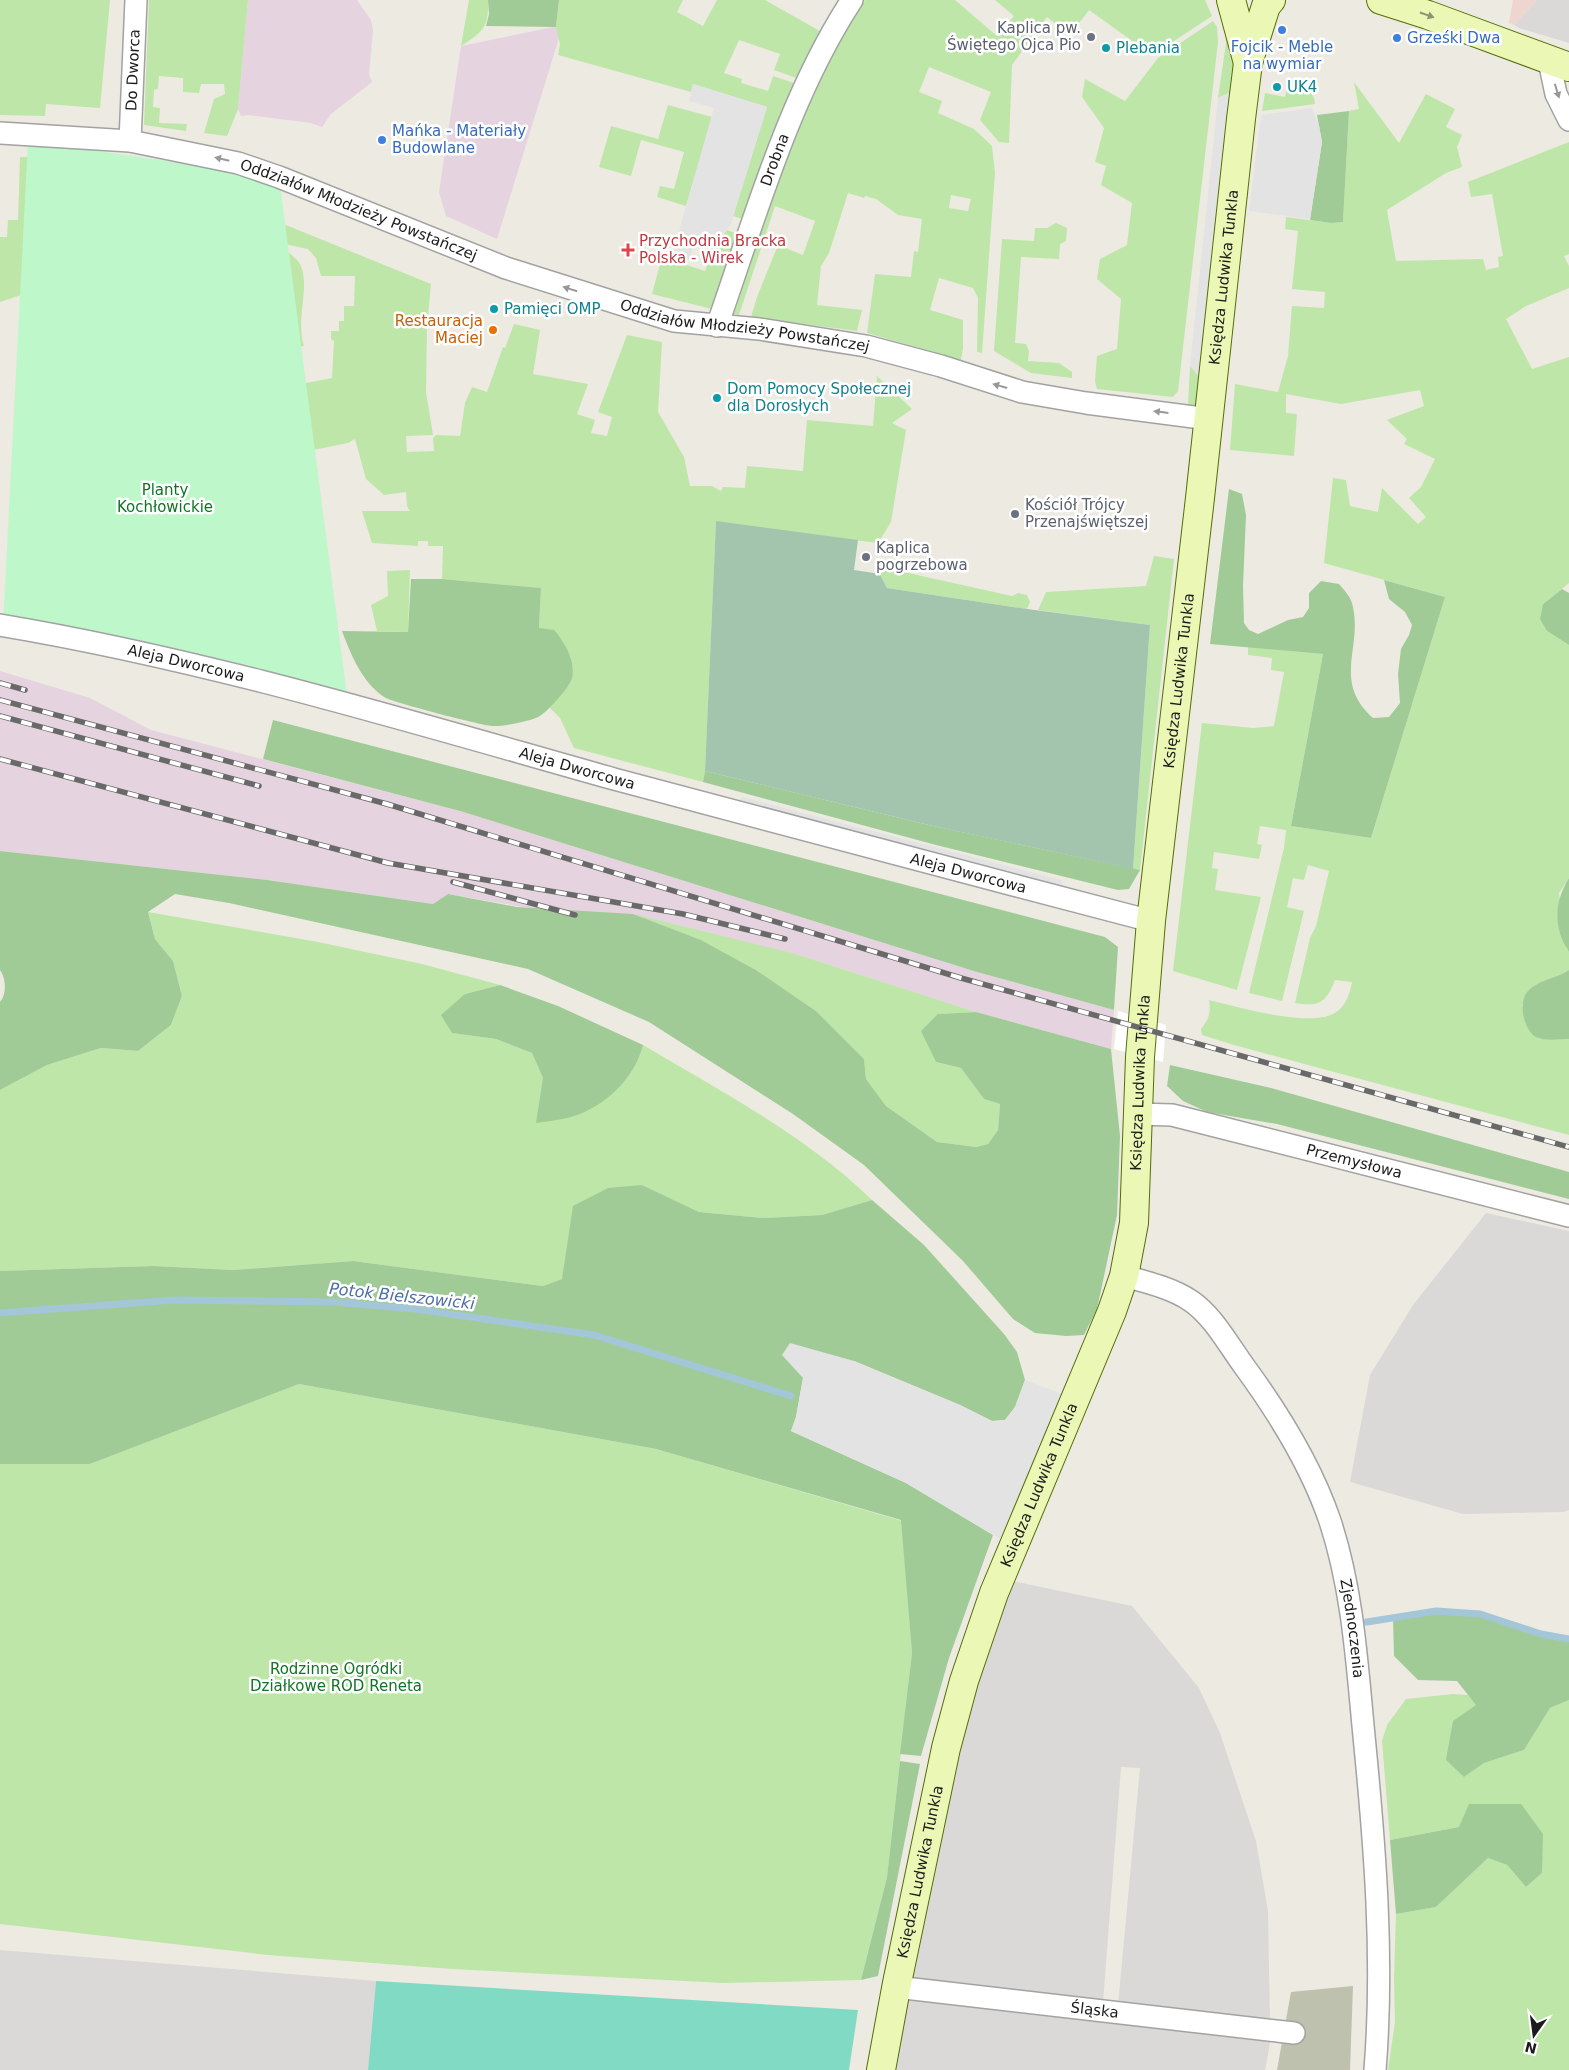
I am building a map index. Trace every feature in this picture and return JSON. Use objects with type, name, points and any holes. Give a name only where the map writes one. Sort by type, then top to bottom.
[{"type":"street","name":"Do Dworca","points":[[130,141],[136,0]]},
{"type":"street","name":"Drobna","points":[[716,326],[799,100],[838,20],[852,0]]},
{"type":"street","name":"Księdza Ludwika Tunkla","points":[[1231,0],[1248,63]]},
{"type":"street","name":"Księdza Ludwika Tunkla","points":[[881,2070],[896,1987],[946,1748],[964,1681],[994,1593],[1104,1332],[1124,1276],[1134,1223],[1140,1057],[1151,921],[1248,63],[1266,6],[1271,0]]},
{"type":"street","points":[[1381,0],[1428,15],[1559,64],[1556,94],[1569,120]]},
{"type":"street","name":"Oddziałów Młodzieży Powstańczej","points":[[0,133],[130,141],[238,163],[279,177],[506,268],[674,322],[759,329],[866,346],[941,366],[1022,392],[1086,403],[1209,418]]},
{"type":"street","name":"Aleja Dworcowa","points":[[0,624],[119,647],[348,703],[744,814],[1151,921]]},
{"type":"street","name":"Przemysłowa","points":[[1138,1114],[1172,1115],[1569,1216]]},
{"type":"street","name":"Zjednoczenia","points":[[1124,1276],[1179,1295],[1191,1301],[1210,1318],[1260,1388],[1310,1473],[1330,1521],[1344,1572],[1352,1621],[1369,1780],[1378,1946],[1375,2070]]},
{"type":"street","name":"Śląska","points":[[896,1987],[1294,2033]]},
{"type":"shaded area","points":[[248,0],[357,0],[371,20],[373,30],[369,74],[372,82],[331,114],[322,127],[311,123],[249,115],[241,116],[238,109]]},
{"type":"shaded area","points":[[1513,0],[1537,0],[1514,25],[1509,23]]},
{"type":"shaded area","points":[[1537,0],[1569,0],[1569,43],[1514,25]]},
{"type":"shaded area","points":[[563,25],[497,239],[446,216],[439,192],[461,46]]},
{"type":"shaded area","points":[[693,84],[767,107],[731,224],[712,251],[694,245],[687,264],[671,259],[714,108],[689,101]]},
{"type":"shaded area","points":[[1231,92],[1201,379],[1190,366],[1218,98]]},
{"type":"shaded area","points":[[1312,108],[1319,126],[1322,142],[1310,219],[1249,211],[1261,115]]},
{"type":"shaded area","points":[[0,671],[90,698],[151,730],[460,811],[977,972],[1114,1010],[1111,1049],[976,1012],[799,955],[448,894],[433,904],[267,880],[0,851]]},
{"type":"shaded area","points":[[742,797],[1061,880],[1066,893],[737,804]]},
{"type":"shaded area","points":[[1486,1213],[1569,1231],[1569,1510],[1563,1512],[1463,1514],[1350,1482],[1370,1375],[1413,1305]]},
{"type":"shaded area","points":[[790,1343],[854,1361],[960,1405],[992,1421],[1005,1420],[1015,1407],[1025,1380],[1062,1394],[1000,1539],[906,1483],[791,1431],[796,1417],[803,1378],[782,1355]]},
{"type":"shaded area","points":[[1012,1581],[1132,1606],[1199,1688],[1220,1733],[1256,1841],[1268,1911],[1270,2022],[1118,2005],[1140,1768],[1121,1767],[1103,2003],[927,1982],[910,1978],[957,1751],[977,1676]]},
{"type":"shaded area","points":[[0,1950],[376,1981],[368,2070],[0,2070]]},
{"type":"shaded area","points":[[1353,1986],[1350,2070],[1277,2070],[1291,1992]]},
{"type":"shaded area","points":[[906,1997],[1271,2038],[1265,2070],[893,2070]]},
{"type":"green space","points":[[0,0],[110,0],[100,108],[46,104],[45,116],[0,115]]},
{"type":"green space","points":[[149,0],[248,0],[238,109],[227,136],[204,133],[214,99],[225,94],[224,84],[201,84],[199,93],[183,92],[183,78],[159,76],[158,89],[154,90],[153,107],[160,108],[159,123],[187,124],[186,131],[144,125]]},
{"type":"green space","points":[[469,0],[488,0],[486,23],[475,37],[461,46]]},
{"type":"green space","points":[[488,0],[559,0],[556,27],[486,26],[489,14]]},
{"type":"green space","points":[[559,0],[683,0],[677,12],[703,26],[717,0],[765,0],[825,34],[802,80],[774,70],[780,54],[739,40],[724,73],[742,79],[741,83],[768,91],[773,76],[800,85],[749,221],[733,216],[767,107],[693,84],[691,92],[558,55],[560,44],[556,27]]},
{"type":"green space","points":[[865,0],[955,0],[997,36],[1014,16],[995,0],[1205,0],[1212,16],[1156,53],[1149,53],[1089,10],[1070,35],[1047,17],[1012,65],[1009,143],[999,142],[980,120],[991,92],[929,67],[919,92],[942,101],[938,113],[974,129],[992,146],[995,173],[982,353],[977,352],[978,298],[973,288],[939,278],[930,310],[963,320],[961,360],[867,333],[875,274],[911,277],[914,251],[918,252],[922,219],[898,215],[876,199],[865,196],[864,198],[848,193],[829,253],[821,266],[817,305],[862,310],[857,331],[751,317],[778,245],[803,255],[815,221],[775,206],[739,315],[727,312],[800,115],[850,12]],"holes":[[[951,195],[971,199],[968,211],[949,208]]]},
{"type":"green space","points":[[1213,21],[1217,27],[1218,42],[1178,391],[1173,397],[1097,389],[1095,381],[1097,356],[1117,349],[1121,299],[1097,279],[1100,259],[1127,245],[1132,203],[1101,185],[1106,166],[1095,162],[1104,128],[1082,97],[1085,79],[1125,101],[1158,58]]},
{"type":"green space","points":[[1225,26],[1237,61],[1231,92],[1218,98],[1226,43]]},
{"type":"green space","points":[[1289,81],[1309,92],[1315,104],[1262,111],[1265,93],[1285,97]]},
{"type":"green space","points":[[1354,82],[1399,143],[1426,94],[1455,109],[1446,127],[1462,135],[1457,147],[1462,167],[1446,173],[1387,210],[1396,261],[1483,259],[1486,270],[1499,267],[1498,257],[1503,256],[1492,194],[1471,197],[1468,182],[1569,142],[1569,254],[1564,256],[1569,266],[1569,288],[1526,306],[1506,319],[1532,369],[1569,357],[1569,583],[1543,604],[1547,631],[1569,645],[1569,878],[1559,893],[1566,948],[1569,952],[1569,970],[1535,985],[1530,989],[1522,1006],[1539,1039],[1569,1039],[1569,1135],[1202,1035],[1201,1029],[1208,1019],[1210,1009],[1209,1000],[1254,1011],[1306,1018],[1333,1014],[1341,1008],[1348,996],[1352,982],[1335,980],[1328,994],[1321,1002],[1316,1004],[1295,1003],[1310,938],[1316,926],[1329,871],[1308,865],[1304,880],[1293,878],[1287,907],[1304,911],[1282,1001],[1249,993],[1284,848],[1286,830],[1260,826],[1257,844],[1262,845],[1259,859],[1214,852],[1212,868],[1218,869],[1215,890],[1261,897],[1237,990],[1173,971],[1202,723],[1253,728],[1274,726],[1284,672],[1271,670],[1272,658],[1248,655],[1248,647],[1323,654],[1291,826],[1371,838],[1445,597],[1324,563],[1333,478],[1346,480],[1350,506],[1378,512],[1382,488],[1418,524],[1426,517],[1409,498],[1421,487],[1435,459],[1404,444],[1407,439],[1387,420],[1424,406],[1420,390],[1341,404],[1286,394],[1286,413],[1297,414],[1294,456],[1230,450],[1235,384],[1278,392],[1288,356],[1292,306],[1324,308],[1325,292],[1292,289],[1298,231],[1285,229],[1286,217],[1331,223],[1343,222],[1349,111],[1359,109]]},
{"type":"green space","points":[[668,105],[712,117],[686,206],[657,197],[660,186],[674,189],[684,152],[641,140],[631,176],[599,167],[611,126],[658,139]]},
{"type":"green space","points":[[1349,111],[1343,222],[1331,223],[1310,220],[1322,142],[1317,115]]},
{"type":"green space","name":"Planty Kochłowickie","points":[[28,141],[279,177],[348,703],[3,625]]},
{"type":"green space","points":[[20,157],[31,157],[27,293],[0,302],[0,237],[7,237],[8,220],[18,220]]},
{"type":"green space","points":[[271,219],[431,284],[427,327],[426,392],[433,435],[406,436],[407,452],[434,451],[433,438],[436,435],[460,436],[465,403],[472,387],[487,392],[503,347],[505,348],[514,324],[540,330],[533,374],[588,384],[577,414],[595,420],[591,433],[607,436],[612,417],[598,412],[627,335],[662,342],[658,412],[684,457],[690,486],[712,486],[721,491],[723,487],[745,488],[747,466],[803,471],[807,420],[873,426],[877,376],[912,409],[892,423],[906,430],[891,522],[878,543],[716,522],[703,782],[574,748],[560,718],[549,707],[564,690],[571,676],[571,669],[562,640],[539,628],[541,588],[442,579],[443,546],[428,546],[428,541],[418,541],[418,546],[372,543],[362,511],[410,511],[407,506],[406,492],[384,495],[366,479],[355,439],[348,443],[308,451],[281,388],[332,378],[334,341],[331,339],[331,331],[339,331],[339,321],[344,321],[344,306],[354,306],[355,276],[321,276],[316,258],[308,249],[289,245],[264,233]]},
{"type":"green space","points":[[1056,223],[1067,228],[1066,241],[1060,244],[1059,259],[1021,257],[1015,343],[1026,344],[1029,351],[1028,361],[1059,363],[1072,372],[1072,378],[1031,373],[994,351],[1002,239],[1034,241],[1035,228],[1047,228]]},
{"type":"green space","points":[[727,230],[743,236],[716,310],[652,294],[662,257],[705,271],[712,251]]},
{"type":"green space","points":[[286,250],[299,262],[303,273],[304,292],[301,325],[304,346],[273,352]]},
{"type":"green space","points":[[1190,366],[1201,379],[1200,402],[1195,406],[1188,405]]},
{"type":"green space","points":[[1229,489],[1242,494],[1246,515],[1243,586],[1244,623],[1249,630],[1258,634],[1288,620],[1303,617],[1309,608],[1309,593],[1321,581],[1339,584],[1351,600],[1355,619],[1351,663],[1351,677],[1354,690],[1361,704],[1373,718],[1389,717],[1400,703],[1398,674],[1401,649],[1412,625],[1405,612],[1389,599],[1384,580],[1445,597],[1371,838],[1291,826],[1323,654],[1210,644]]},
{"type":"green space","points":[[716,521],[858,540],[854,570],[874,573],[878,571],[887,588],[1150,625],[1133,869],[933,826],[705,771]]},
{"type":"green space","points":[[1154,556],[1174,559],[1140,870],[1133,869],[1150,625],[1038,610],[1046,592],[1146,586]]},
{"type":"green space","points":[[881,567],[1012,596],[1018,593],[1027,595],[1030,602],[1027,609],[887,588],[878,571]]},
{"type":"green space","points":[[410,570],[408,632],[377,631],[371,605],[388,596],[387,571]]},
{"type":"green space","points":[[411,579],[442,579],[541,588],[539,628],[554,630],[562,640],[571,658],[573,672],[567,687],[540,716],[524,722],[496,726],[484,725],[436,713],[384,697],[363,676],[342,631],[408,632]]},
{"type":"green space","points":[[1562,589],[1569,593],[1569,645],[1547,631],[1540,619],[1543,604]]},
{"type":"green space","points":[[273,720],[1105,937],[1118,947],[1114,1010],[977,972],[460,811],[263,759]]},
{"type":"green space","points":[[705,771],[933,826],[1140,870],[1129,889],[1118,890],[936,845],[703,782]]},
{"type":"green space","points":[[0,851],[267,880],[433,904],[448,894],[517,907],[633,914],[701,940],[756,970],[816,1011],[864,1059],[866,1079],[886,1106],[937,1142],[976,1147],[988,1144],[998,1130],[1000,1104],[984,1099],[961,1068],[936,1062],[921,1031],[938,1014],[976,1012],[1111,1049],[1120,1136],[1117,1215],[1097,1309],[1084,1335],[1066,1336],[1035,1333],[1013,1319],[963,1261],[864,1165],[793,1114],[649,1022],[528,969],[229,903],[175,894],[148,912],[155,939],[173,961],[182,996],[171,1025],[138,1051],[101,1048],[47,1065],[0,1090],[0,1002],[4,995],[5,986],[4,977],[0,970]]},
{"type":"green space","points":[[1569,878],[1569,952],[1560,934],[1557,915],[1560,896]]},
{"type":"green space","points":[[148,912],[318,942],[422,964],[500,985],[465,994],[452,1033],[496,1039],[532,1053],[543,1078],[640,1053],[643,1045],[791,1135],[819,1155],[872,1200],[822,1215],[763,1218],[699,1212],[642,1185],[562,1279],[543,1286],[353,1261],[233,1270],[153,1266],[0,1271],[0,1090],[47,1065],[101,1048],[138,1051],[171,1025],[182,996],[173,961],[155,939]]},
{"type":"green space","points":[[633,914],[799,955],[976,1012],[938,1014],[936,1062],[961,1068],[984,1099],[1000,1104],[998,1130],[988,1144],[976,1147],[937,1142],[886,1106],[866,1079],[864,1059],[816,1011],[756,970],[701,940]]},
{"type":"green space","points":[[1569,970],[1569,1039],[1549,1040],[1538,1038],[1533,1035],[1526,1024],[1523,1009],[1525,996],[1532,987],[1542,981]]},
{"type":"green space","points":[[500,985],[558,1006],[643,1045],[633,1069],[616,1090],[595,1106],[567,1118],[536,1123],[543,1078],[532,1053],[496,1039],[452,1033],[441,1015],[465,994]]},
{"type":"green space","points":[[1170,1065],[1271,1088],[1569,1172],[1569,1199],[1277,1124],[1207,1112],[1183,1101],[1167,1086]]},
{"type":"green space","points":[[642,1185],[699,1212],[763,1218],[822,1215],[872,1200],[924,1245],[1004,1334],[1017,1352],[1025,1380],[1015,1407],[1005,1420],[992,1421],[960,1405],[854,1361],[803,1378],[796,1417],[791,1431],[906,1483],[993,1535],[949,1658],[921,1756],[900,1754],[912,1653],[901,1520],[656,1449],[299,1384],[90,1464],[0,1464],[0,1271],[153,1266],[233,1270],[353,1261],[543,1286],[562,1279],[573,1206],[608,1188]]},
{"type":"green space","name":"Rodzinne Ogródki Działkowe ROD Reneta","points":[[299,1384],[656,1449],[902,1521],[912,1653],[887,1877],[861,1980],[724,1983],[452,1969],[268,1955],[0,1924],[0,1464],[90,1464]]},
{"type":"green space","points":[[1436,1611],[1480,1614],[1541,1634],[1569,1639],[1569,1700],[1550,1708],[1524,1750],[1484,1763],[1464,1777],[1446,1760],[1453,1721],[1476,1705],[1457,1681],[1418,1680],[1394,1656],[1393,1618]]},
{"type":"green space","points":[[1453,1694],[1468,1695],[1477,1705],[1464,1777],[1484,1763],[1524,1750],[1550,1708],[1569,1700],[1569,2070],[1388,2070],[1395,2022],[1396,1914],[1436,1907],[1488,1858],[1507,1865],[1526,1887],[1542,1873],[1459,1827],[1390,1840],[1382,1741],[1387,1725],[1406,1699]]},
{"type":"green space","points":[[900,1761],[920,1764],[878,1976],[861,1980],[887,1877]]},
{"type":"green space","points":[[1469,1804],[1521,1804],[1543,1834],[1542,1873],[1526,1887],[1507,1865],[1488,1858],[1436,1907],[1396,1914],[1390,1840],[1459,1827]]},
{"type":"green space","points":[[376,1981],[858,2010],[849,2070],[368,2070]]},
{"type":"pier","points":[[1118,1011],[1166,1025],[1163,1062],[1114,1049]]},
{"type":"waterway","name":"Potok Bielszowicki","points":[[0,1313],[173,1300],[333,1302],[415,1309],[594,1335],[791,1396]]},
{"type":"waterway","name":"Potok Bielszowicki","points":[[1367,1622],[1436,1611],[1480,1614],[1541,1634],[1569,1639]]},
{"type":"railway","points":[[0,683],[25,690]]},
{"type":"railway","points":[[0,700],[387,804],[961,978],[1569,1147]]},
{"type":"railway","points":[[0,716],[259,786]]},
{"type":"railway","points":[[0,759],[388,863],[683,914],[785,939]]},
{"type":"railway","points":[[453,882],[575,915]]},
{"type":"place","name":"Fojcik - Meble na wymiar","points":[[1282,30]]},
{"type":"place","name":"Kaplica pw. Świętego Ojca Pio","points":[[1091,37]]},
{"type":"place","name":"Grześki Dwa","points":[[1397,38]]},
{"type":"place","name":"Plebania","points":[[1106,48]]},
{"type":"place","name":"UK4","points":[[1277,87]]},
{"type":"place","name":"Mańka - Materiały Budowlane","points":[[382,140]]},
{"type":"place","name":"Przychodnia Bracka Polska - Wirek","points":[[628,250]]},
{"type":"place","name":"Pamięci OMP","points":[[494,309]]},
{"type":"place","name":"Restauracja Maciej","points":[[493,330]]},
{"type":"place","name":"Dom Pomocy Społecznej dla Dorosłych","points":[[717,398]]},
{"type":"place","name":"Kościół Trójcy Przenajświętszej","points":[[1015,514]]},
{"type":"place","name":"Kaplica pogrzebowa","points":[[866,557]]}]
